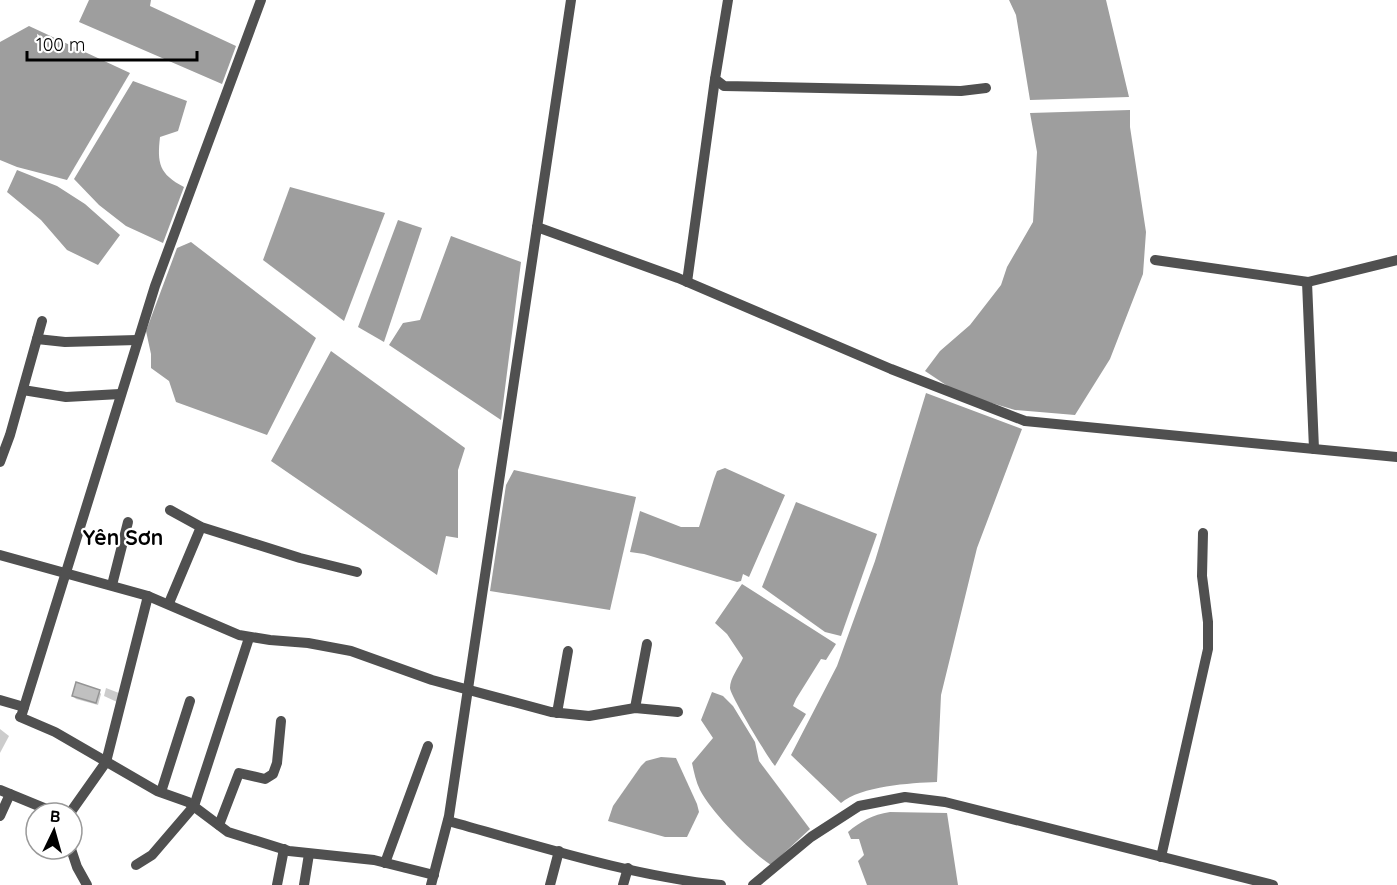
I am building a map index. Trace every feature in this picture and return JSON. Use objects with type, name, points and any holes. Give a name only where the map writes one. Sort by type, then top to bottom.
[{"type":"street","points":[[22,714],[67,574],[137,340],[182,211],[261,0]]},
{"type":"street","points":[[0,700],[161,792],[188,802],[228,831],[284,849],[386,863],[433,880],[448,821],[571,0]]},
{"type":"street","points":[[687,282],[728,0]]},
{"type":"street","points":[[715,79],[724,86],[961,91],[986,88]]},
{"type":"street","points":[[537,227],[687,282],[891,369],[1025,421],[1397,457]]},
{"type":"street","points":[[1155,260],[1307,282],[1397,260]]},
{"type":"street","points":[[1307,282],[1314,449]]},
{"type":"street","points":[[0,462],[42,321]]},
{"type":"street","points":[[37,339],[65,342],[137,340]]},
{"type":"street","points":[[23,390],[66,397],[120,394]]},
{"type":"street","points":[[170,510],[201,527],[292,556],[357,572]]},
{"type":"street","points":[[112,585],[128,522]]},
{"type":"street","points":[[169,603],[201,527]]},
{"type":"street","points":[[1161,856],[1209,649],[1202,576],[1203,533]]},
{"type":"street","points":[[0,555],[148,596],[249,638],[308,643],[351,651],[432,680],[557,713],[589,716],[635,708],[678,712]]},
{"type":"street","points":[[78,801],[106,762],[148,596]]},
{"type":"street","points":[[136,865],[152,855],[194,806],[249,638]]},
{"type":"street","points":[[635,708],[647,644]]},
{"type":"street","points":[[557,713],[568,651]]},
{"type":"street","points":[[161,792],[190,701]]},
{"type":"street","points":[[219,825],[239,773],[265,779],[273,774],[277,763],[281,721]]},
{"type":"street","points":[[386,863],[428,746]]},
{"type":"street","points":[[0,816],[5,792],[27,801]]},
{"type":"street","points":[[753,885],[812,837],[859,806],[905,797],[945,802],[1274,885]]},
{"type":"street","points":[[448,821],[628,868],[693,882],[721,885]]},
{"type":"street","points":[[277,885],[284,849]]},
{"type":"street","points":[[550,885],[559,851]]},
{"type":"street","points":[[304,885],[309,854]]},
{"type":"street","points":[[75,861],[87,885]]},
{"type":"street","points":[[623,885],[628,868]]},
{"type":"shaded area","points":[[89,0],[151,0],[150,6],[236,46],[222,84],[79,22]]},
{"type":"shaded area","points":[[1009,0],[1106,0],[1129,97],[1030,100],[1016,15]]},
{"type":"shaded area","points":[[29,26],[130,73],[67,180],[17,167],[0,160],[0,42]]},
{"type":"shaded area","points":[[133,81],[187,101],[178,131],[160,137],[159,154],[162,167],[169,177],[184,187],[163,243],[126,226],[99,205],[74,179]]},
{"type":"shaded area","points":[[1130,110],[1130,127],[1146,232],[1143,274],[1110,359],[1075,415],[1015,410],[958,393],[925,371],[940,351],[970,325],[1001,285],[1007,267],[1033,222],[1037,152],[1030,113]]},
{"type":"shaded area","points":[[17,170],[57,186],[85,204],[120,235],[98,265],[67,250],[41,220],[7,192]]},
{"type":"shaded area","points":[[290,187],[385,213],[344,321],[263,260]]},
{"type":"shaded area","points":[[398,220],[422,228],[384,342],[358,327]]},
{"type":"shaded area","points":[[451,236],[521,262],[501,420],[389,345],[403,323],[420,320]]},
{"type":"shaded area","points":[[191,242],[316,338],[267,435],[176,402],[169,381],[151,368],[151,354],[146,331],[177,248]]},
{"type":"shaded area","points":[[331,351],[465,448],[458,470],[458,538],[446,536],[437,575],[271,461]]},
{"type":"shaded area","points":[[926,393],[1022,429],[977,548],[941,695],[937,782],[873,789],[850,797],[841,803],[791,755],[837,666],[875,561]]},
{"type":"shaded area","points":[[725,468],[785,495],[749,577],[743,574],[741,581],[737,582],[644,554],[630,552],[640,511],[681,527],[699,527],[717,471]]},
{"type":"shaded area","points":[[514,470],[636,497],[610,610],[490,591],[506,485]]},
{"type":"shaded area","points":[[796,502],[877,534],[841,636],[825,632],[762,587]]},
{"type":"shaded area","points":[[742,584],[836,644],[826,660],[821,659],[796,699],[793,706],[806,714],[775,766],[750,727],[730,688],[733,676],[743,658],[727,634],[715,623]]},
{"type":"shaded area","points":[[712,692],[723,696],[733,706],[755,742],[759,761],[810,829],[771,865],[742,841],[722,820],[697,784],[692,763],[713,738],[701,720]]},
{"type":"shaded area","points":[[661,757],[676,758],[697,804],[699,812],[687,837],[665,837],[608,821],[613,806],[641,766],[646,761]]},
{"type":"shaded area","points":[[890,812],[947,813],[958,885],[867,885],[858,861],[864,855],[859,839],[851,839],[848,832],[867,819]]},
{"type":"building","points":[[76,682],[100,690],[96,703],[72,696]]},
{"type":"district","name":"Yên Sơn","points":[[123,538]]}]
